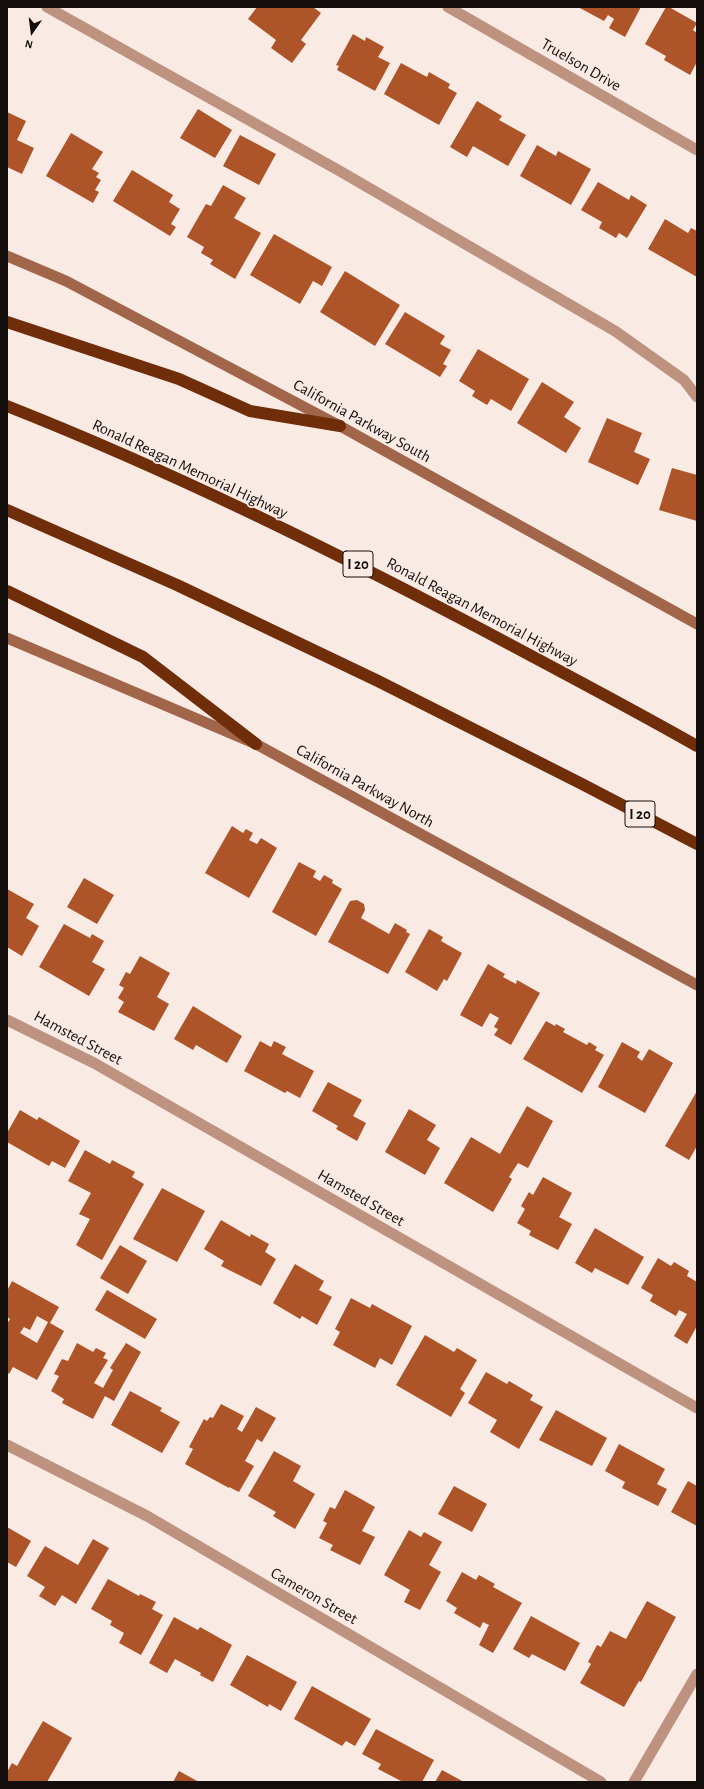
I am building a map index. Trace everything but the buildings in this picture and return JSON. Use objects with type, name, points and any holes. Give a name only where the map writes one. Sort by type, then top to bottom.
[{"type":"highway","points":[[7,322],[179,379],[250,411],[340,426]]},
{"type":"highway","name":"Ronald Reagan Memorial Highway","points":[[7,406],[148,465],[352,561],[636,711],[697,746]]},
{"type":"highway","name":"I 20","points":[[7,510],[178,585],[378,681],[697,844]]},
{"type":"highway","points":[[7,591],[143,657],[256,744]]},
{"type":"main road","name":"California Parkway South","points":[[7,256],[66,281],[340,426],[697,624]]},
{"type":"main road","name":"California Parkway North","points":[[7,638],[256,744],[697,985]]},
{"type":"street","points":[[47,7],[338,170],[615,331],[684,380],[697,397]]},
{"type":"street","name":"Truelson Drive","points":[[448,7],[697,150]]},
{"type":"street","name":"Hamsted Street","points":[[7,1020],[101,1067],[697,1408]]},
{"type":"street","name":"Cameron Street","points":[[7,1445],[147,1516],[601,1782]]},
{"type":"street","points":[[634,1782],[697,1674]]}]
